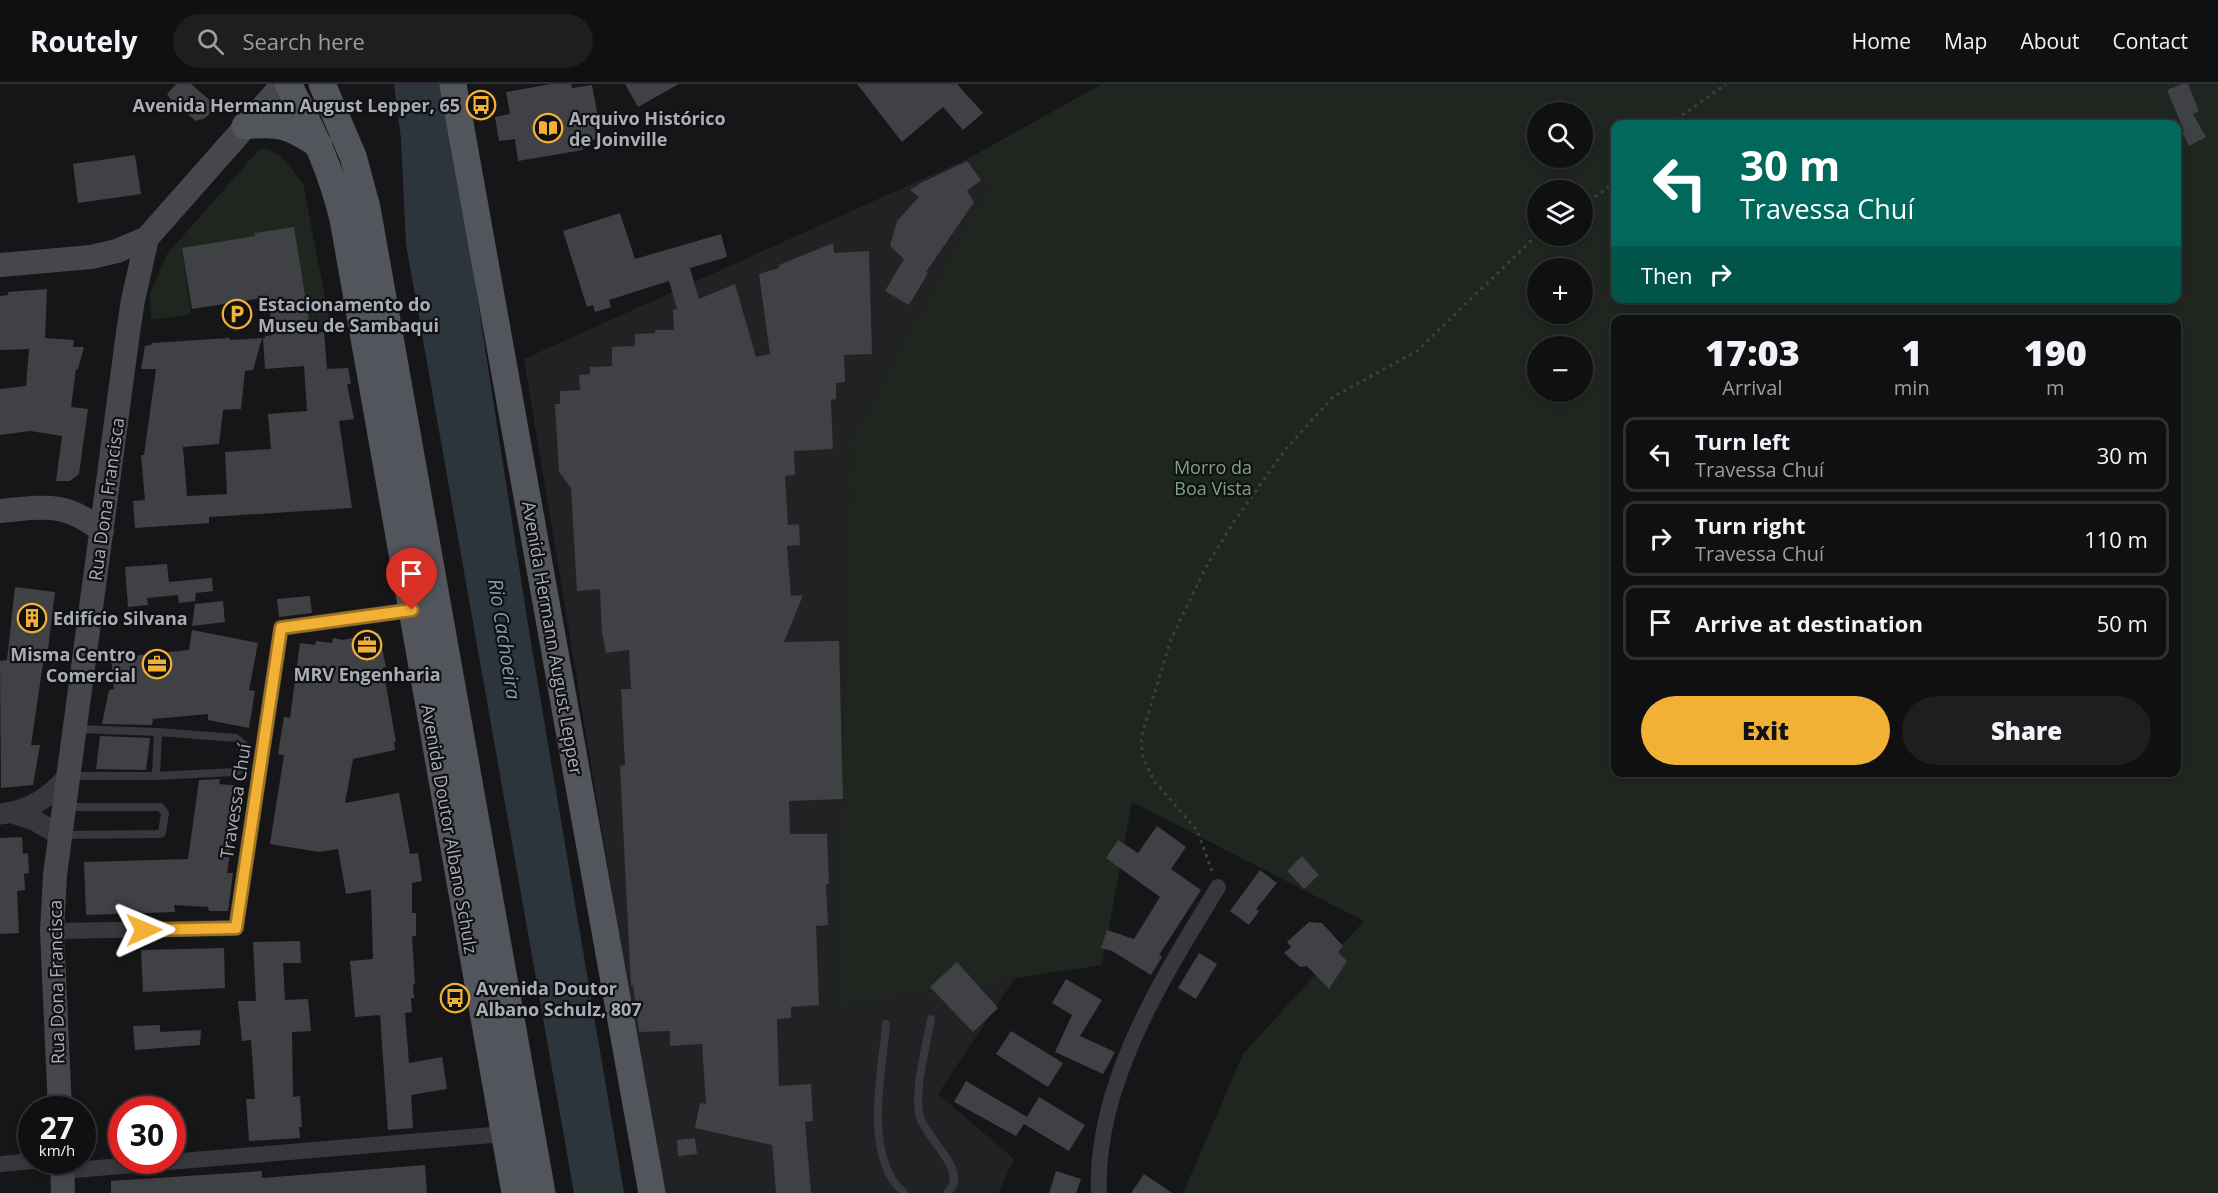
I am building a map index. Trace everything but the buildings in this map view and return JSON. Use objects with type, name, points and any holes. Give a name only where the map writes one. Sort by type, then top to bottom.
[{"type":"main road","name":"Rua Dona Francisca","points":[[59,1096],[52,931],[53,895],[63,807],[133,300],[147,238],[285,84]]},
{"type":"main road","name":"Avenida Doutor Albano Schulz","points":[[285,84],[319,145],[330,172],[343,219],[515,1193]]},
{"type":"main road","name":"Avenida Doutor Albano Schulz","points":[[322,84],[353,156],[367,208],[542,1193]]},
{"type":"main road","name":"Avenida Hermann August Lepper","points":[[453,84],[652,1193]]},
{"type":"main road","points":[[245,126],[268,123],[283,126],[299,132],[319,145]]},
{"type":"main road","points":[[0,265],[91,257],[117,251],[147,238]]},
{"type":"main road","points":[[0,511],[58,508],[85,518],[102,531]]},
{"type":"street","name":"Travessa Chuí","points":[[52,931],[236,928],[281,628],[412,610]]},
{"type":"street","points":[[6,813],[42,801],[53,793],[68,776]]},
{"type":"street","points":[[6,813],[34,820],[60,836]]},
{"type":"street","points":[[1099,1193],[1103,1130],[1122,1071],[1158,987],[1218,887]]},
{"type":"street","points":[[63,1175],[504,1134]]},
{"type":"street","points":[[0,1164],[18,1162]]},
{"type":"lane","points":[[68,776],[156,776],[240,770],[242,764],[244,744],[236,738],[75,729]]},
{"type":"lane","points":[[156,776],[158,732]]},
{"type":"lane","points":[[60,836],[158,834],[164,829],[165,813],[160,807],[63,807]]},
{"type":"lane","points":[[931,1019],[918,1098],[919,1115],[925,1129],[953,1168],[955,1179],[947,1193]]},
{"type":"lane","points":[[886,1024],[878,1118],[880,1146],[892,1179],[904,1193]]},
{"type":"path","points":[[1676,120],[1726,84]]},
{"type":"path","points":[[1593,197],[1611,184]]},
{"type":"path","points":[[1218,887],[1197,830],[1154,781],[1143,757],[1141,738],[1171,639],[1206,567],[1233,523],[1285,450],[1333,397],[1417,351],[1527,245]]},
{"type":"shaded area","points":[[969,158],[988,185],[851,445],[836,1004],[1015,978],[938,1094],[1014,1159],[998,1193],[665,1193],[655,1152],[524,359]]},
{"type":"green space","name":"Morro da Boa Vista","points":[[1102,84],[2218,84],[2218,1193],[1183,1193],[1243,1054],[1364,921],[1132,802],[1102,965],[836,1005],[851,444],[988,185],[969,158]]},
{"type":"green space","points":[[264,149],[282,157],[303,183],[331,328],[310,331],[259,256],[182,248],[191,314],[151,320],[150,294],[167,254],[258,151]]},
{"type":"water","name":"Rio Cachoeira","points":[[394,84],[444,84],[530,637],[624,1193],[574,1193],[406,244],[401,139]]},
{"type":"place","name":"Avenida Hermann August Lepper, 65","points":[[481,105]]},
{"type":"place","name":"Arquivo Histórico de Joinville","points":[[548,128]]},
{"type":"place","name":"Estacionamento do Museu de Sambaqui","points":[[237,314]]},
{"type":"place","name":"Edifício Silvana","points":[[32,618]]},
{"type":"place","name":"MRV Engenharia","points":[[367,645]]},
{"type":"place","name":"Misma Centro Comercial","points":[[157,664]]},
{"type":"place","name":"Avenida Doutor Albano Schulz, 807","points":[[455,998]]},
{"type":"route","points":[[144,930],[236,928],[281,628],[412,610]]}]
